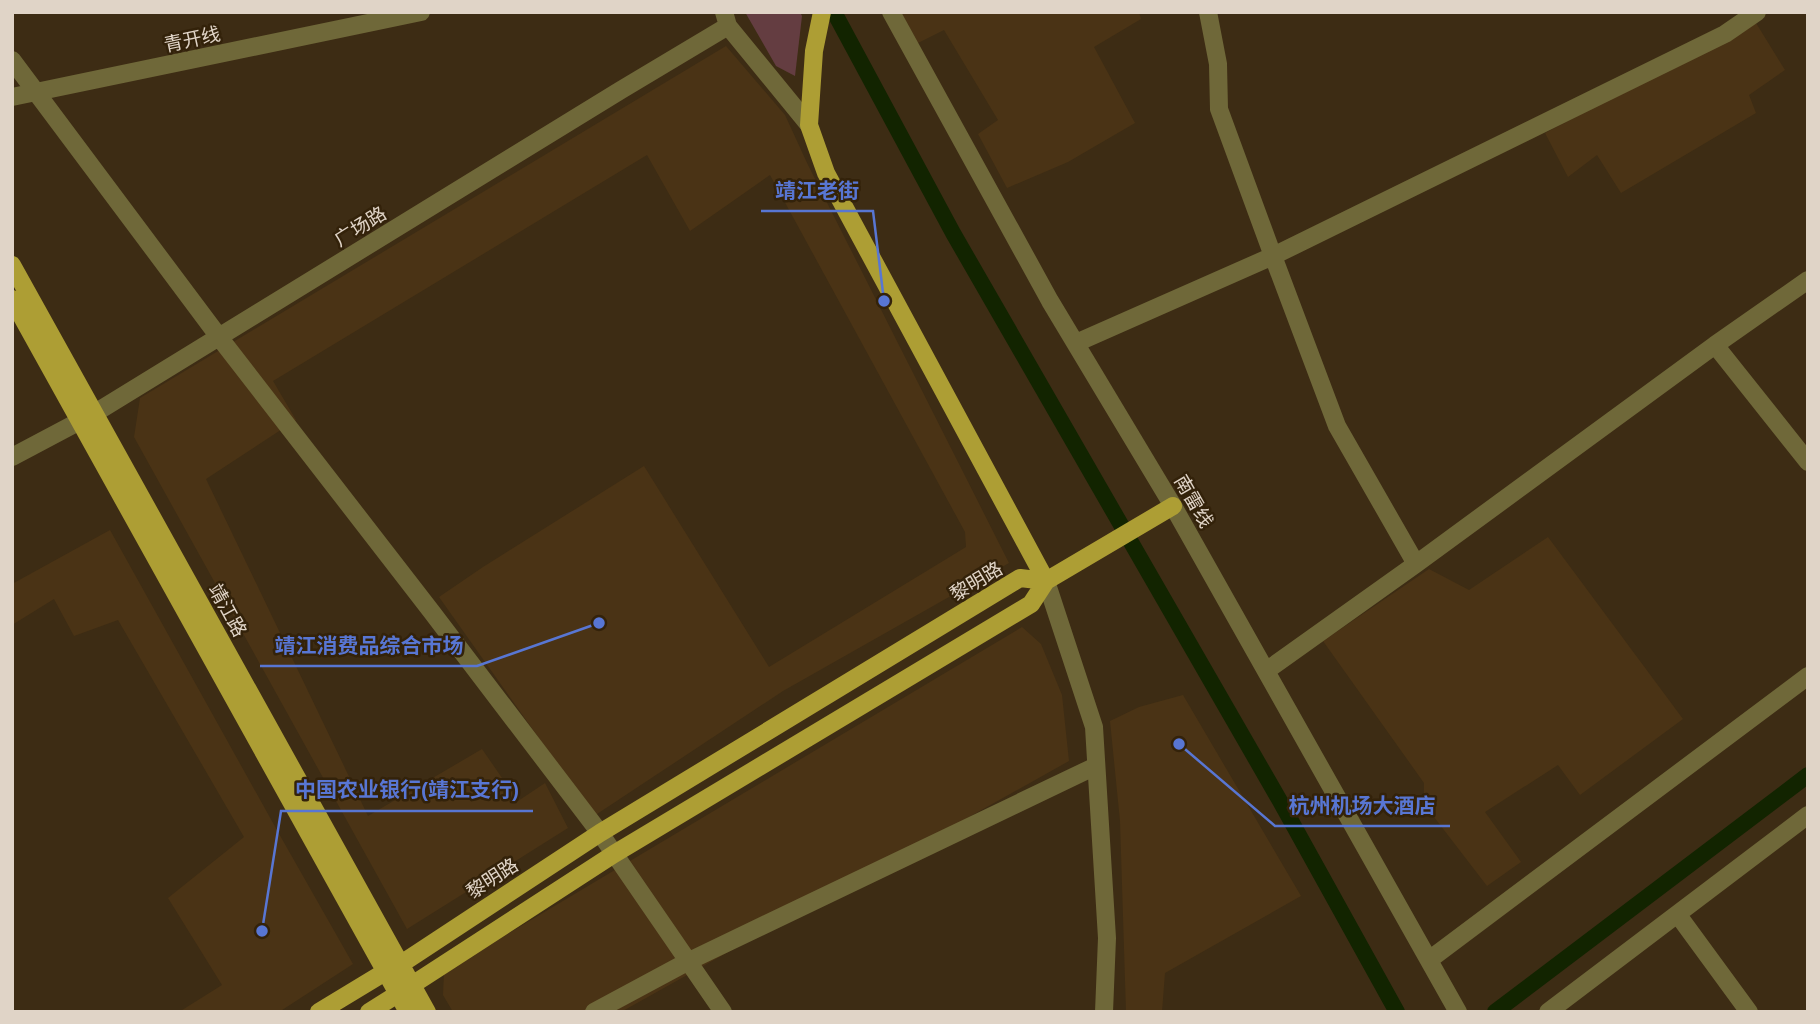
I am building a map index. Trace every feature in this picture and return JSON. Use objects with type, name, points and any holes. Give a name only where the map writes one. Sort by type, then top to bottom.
[{"type":"main road","points":[[822,12],[816,42],[808,125],[827,173],[1046,580]]},
{"type":"main road","name":"靖江路","points":[[12,265],[87,417],[405,990],[427,1012]]},
{"type":"main road","name":"靖江路","points":[[12,299],[87,417]]},
{"type":"main road","points":[[369,1012],[614,854],[1031,604],[1046,580],[1173,506]]},
{"type":"main road","name":"黎明路","points":[[318,1012],[393,968],[600,833],[1020,578],[1046,580]]},
{"type":"main road","name":"靖江路","points":[[405,990],[408,1012]]},
{"type":"street","name":"青开线","points":[[12,97],[421,12]]},
{"type":"street","name":"南雷线","points":[[891,12],[1044,289],[1173,506],[1458,1012]]},
{"type":"street","points":[[1208,12],[1218,64],[1219,109],[1337,426],[1416,564]]},
{"type":"street","points":[[1076,343],[1273,256],[1725,34],[1757,12]]},
{"type":"street","points":[[726,19],[808,125]]},
{"type":"street","name":"广场路","points":[[12,457],[87,417],[219,337],[726,19]]},
{"type":"street","points":[[12,60],[219,337],[600,833],[723,1012]]},
{"type":"street","points":[[1266,671],[1808,280]]},
{"type":"street","points":[[1715,345],[1808,461]]},
{"type":"street","points":[[1046,580],[1094,727],[1107,938],[1104,1012]]},
{"type":"street","points":[[1429,960],[1808,676]]},
{"type":"street","points":[[594,1012],[687,961],[1096,766]]},
{"type":"street","points":[[1548,1012],[1808,815]]},
{"type":"street","points":[[1678,915],[1749,1012]]},
{"type":"shaded area","points":[[745,12],[800,12],[802,16],[795,76],[776,66]]},
{"type":"shaded area","points":[[901,12],[1139,12],[1141,19],[1094,47],[1135,123],[1068,162],[1007,188],[978,134],[998,120],[944,30],[918,43]]},
{"type":"shaded area","points":[[1756,23],[1785,70],[1749,95],[1756,113],[1621,193],[1597,155],[1568,177],[1545,133]]},
{"type":"shaded area","points":[[726,46],[785,115],[1009,563],[783,691],[594,816],[439,597],[644,466],[769,667],[966,547],[965,532],[770,175],[690,231],[647,155],[273,381],[296,420],[206,479],[368,816],[482,749],[518,801],[545,783],[568,828],[407,929],[134,437],[140,398]]},
{"type":"shaded area","points":[[110,530],[353,964],[279,1012],[179,1012],[222,985],[168,898],[244,837],[118,620],[74,636],[54,599],[12,625],[12,584]]},
{"type":"shaded area","points":[[1548,537],[1683,719],[1580,795],[1558,765],[1485,812],[1521,862],[1487,886],[1424,804],[1424,783],[1323,641],[1429,569],[1469,590]]},
{"type":"shaded area","points":[[1022,627],[1041,644],[1062,695],[1069,761],[621,1012],[453,1012],[443,995],[444,972]]},
{"type":"shaded area","points":[[1183,695],[1301,896],[1165,973],[1162,1012],[1126,1012],[1120,821],[1110,721],[1139,707]]},
{"type":"waterway","points":[[834,12],[953,233],[1280,801],[1397,1012]]},
{"type":"waterway","points":[[1495,1012],[1808,775]]},
{"type":"place","name":"靖江老街","points":[[884,301]]},
{"type":"place","name":"靖江消费品综合市场","points":[[599,623]]},
{"type":"place","name":"杭州机场大酒店","points":[[1179,744]]},
{"type":"place","name":"中国农业银行(靖江支行)","points":[[262,931]]}]
